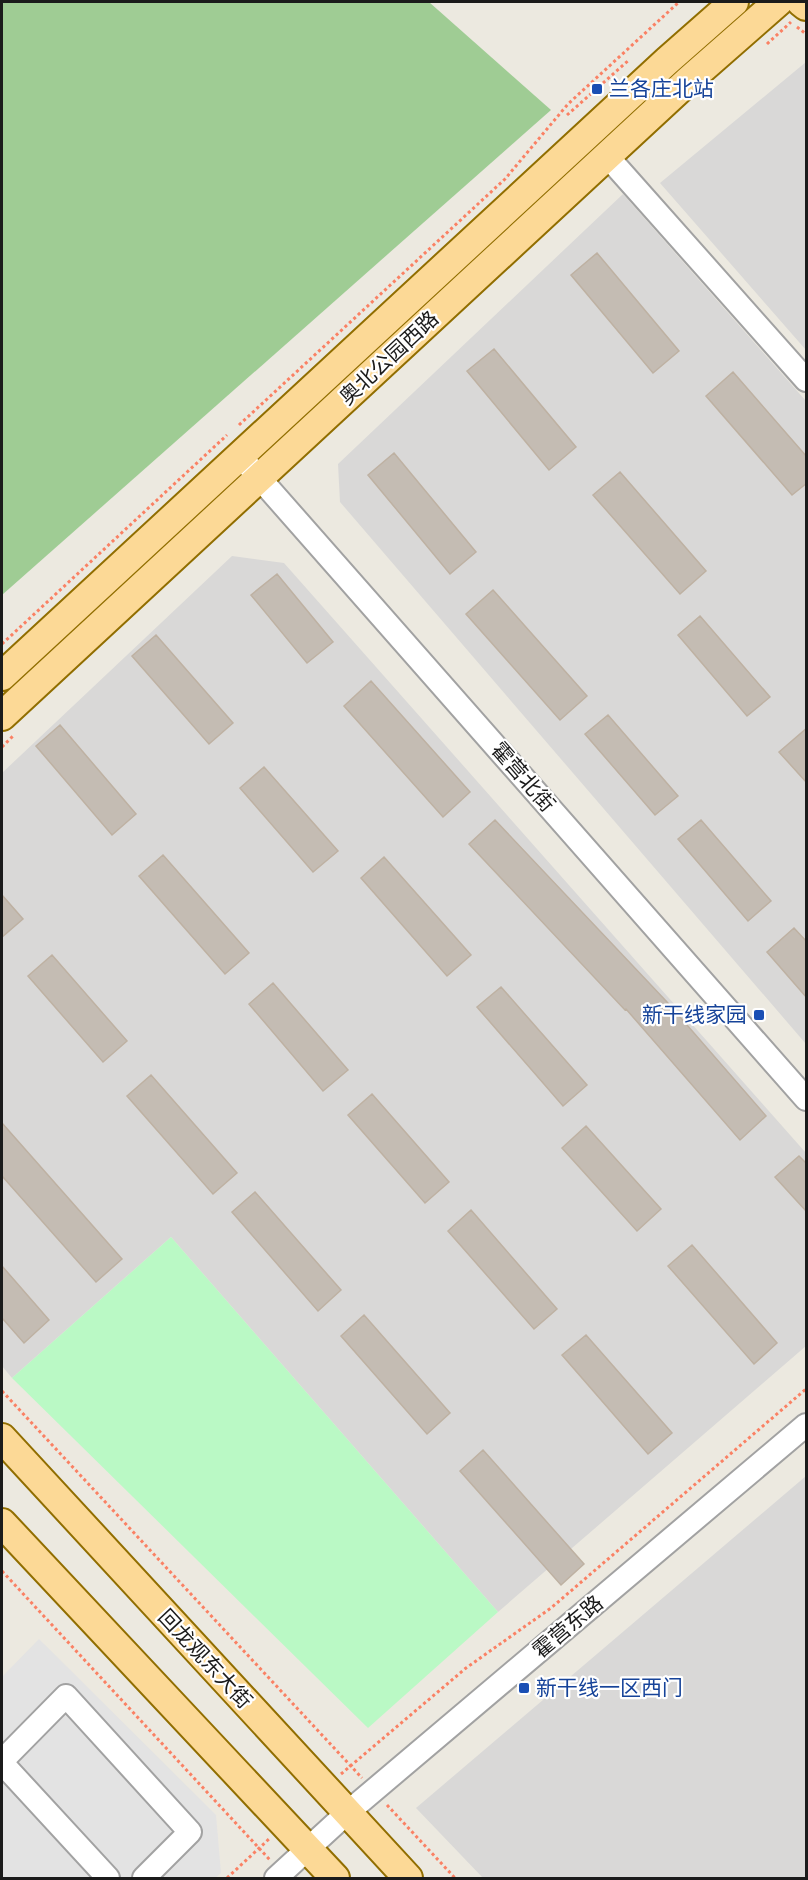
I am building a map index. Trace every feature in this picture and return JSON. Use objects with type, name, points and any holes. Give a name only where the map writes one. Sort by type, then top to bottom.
[{"type":"main road","name":"奥北公园西路","points":[[2,676],[667,61],[734,2]]},
{"type":"main road","name":"奥北公园西路","points":[[2,716],[607,156],[796,6]]},
{"type":"main road","name":"回龙观东大街","points":[[2,1438],[408,1878]]},
{"type":"main road","points":[[2,1523],[335,1878]]},
{"type":"street","points":[[607,156],[807,380]]},
{"type":"street","name":"霍营北街","points":[[239,456],[807,1098]]},
{"type":"street","name":"霍营东路","points":[[279,1876],[347,1813],[807,1425]]},
{"type":"street","points":[[108,1878],[2,1762],[66,1696],[190,1832],[144,1878]]},
{"type":"path","points":[[2,644],[505,178],[568,104],[679,2]]},
{"type":"path","points":[[771,40],[796,6]]},
{"type":"path","points":[[567,115],[629,60]]},
{"type":"path","points":[[381,1740],[485,1653],[551,1608],[807,1389]]},
{"type":"path","points":[[2,1391],[313,1725]]},
{"type":"path","points":[[2,1571],[279,1876]]},
{"type":"path","points":[[431,1853],[455,1878]]},
{"type":"path","points":[[227,1878],[237,1869]]},
{"type":"shaded area","points":[[806,62],[806,350],[660,183]]},
{"type":"shaded area","points":[[623,194],[806,401],[806,1044],[340,502],[338,464]]},
{"type":"shaded area","points":[[232,556],[284,563],[806,1153],[806,1346],[498,1612],[171,1237],[12,1378],[2,1366],[2,773]]},
{"type":"shaded area","points":[[806,1476],[806,1878],[483,1878],[416,1808]]},
{"type":"shaded area","points":[[39,1639],[216,1815],[221,1873],[215,1878],[2,1878],[2,1677]]},
{"type":"green space","points":[[2,2],[429,2],[551,110],[2,595]]},
{"type":"green space","points":[[171,1237],[498,1612],[368,1728],[12,1378]]},
{"type":"building","points":[[597,253],[679,351],[653,373],[571,275]]},
{"type":"building","points":[[494,349],[576,447],[549,470],[467,371]]},
{"type":"building","points":[[733,372],[807,457],[807,483],[792,495],[706,396]]},
{"type":"building","points":[[394,453],[476,552],[450,574],[368,475]]},
{"type":"building","points":[[620,472],[706,571],[680,594],[593,495]]},
{"type":"building","points":[[277,574],[333,642],[307,663],[251,595]]},
{"type":"building","points":[[493,590],[587,696],[560,720],[466,614]]},
{"type":"building","points":[[700,616],[770,697],[747,716],[678,635]]},
{"type":"building","points":[[156,635],[233,723],[209,744],[132,656]]},
{"type":"building","points":[[371,681],[470,792],[443,817],[344,706]]},
{"type":"building","points":[[608,715],[678,796],[655,815],[585,734]]},
{"type":"building","points":[[60,725],[136,814],[112,835],[36,746]]},
{"type":"building","points":[[807,728],[807,783],[779,752]]},
{"type":"building","points":[[264,767],[338,851],[313,872],[240,788]]},
{"type":"building","points":[[495,820],[667,1002],[766,1116],[740,1140],[626,1009],[469,844]]},
{"type":"building","points":[[701,820],[771,901],[748,921],[678,839]]},
{"type":"building","points":[[163,855],[249,953],[225,974],[139,876]]},
{"type":"building","points":[[384,857],[471,955],[447,976],[361,878]]},
{"type":"building","points":[[2,895],[23,919],[2,937]]},
{"type":"building","points":[[794,928],[807,942],[807,998],[767,952]]},
{"type":"building","points":[[52,955],[127,1041],[103,1062],[28,976]]},
{"type":"building","points":[[273,983],[348,1070],[323,1091],[249,1004]]},
{"type":"building","points":[[501,987],[587,1085],[563,1106],[477,1007]]},
{"type":"building","points":[[151,1075],[237,1173],[213,1194],[127,1096]]},
{"type":"building","points":[[372,1094],[449,1182],[425,1203],[348,1115]]},
{"type":"building","points":[[2,1123],[122,1259],[96,1282],[2,1176]]},
{"type":"building","points":[[586,1126],[661,1209],[637,1231],[562,1148]]},
{"type":"building","points":[[799,1156],[807,1164],[807,1212],[775,1177]]},
{"type":"building","points":[[255,1192],[341,1290],[318,1311],[232,1212]]},
{"type":"building","points":[[471,1210],[557,1309],[534,1329],[448,1231]]},
{"type":"building","points":[[692,1245],[777,1343],[754,1364],[668,1266]]},
{"type":"building","points":[[2,1266],[49,1320],[24,1343],[2,1318]]},
{"type":"building","points":[[364,1315],[450,1413],[427,1434],[341,1336]]},
{"type":"building","points":[[586,1335],[672,1433],[648,1454],[562,1355]]},
{"type":"building","points":[[483,1450],[584,1564],[561,1585],[460,1471]]},
{"type":"place","name":"兰各庄北站","points":[[597,89]]},
{"type":"place","name":"新干线家园","points":[[759,1015]]},
{"type":"place","name":"新干线一区西门","points":[[524,1688]]}]
